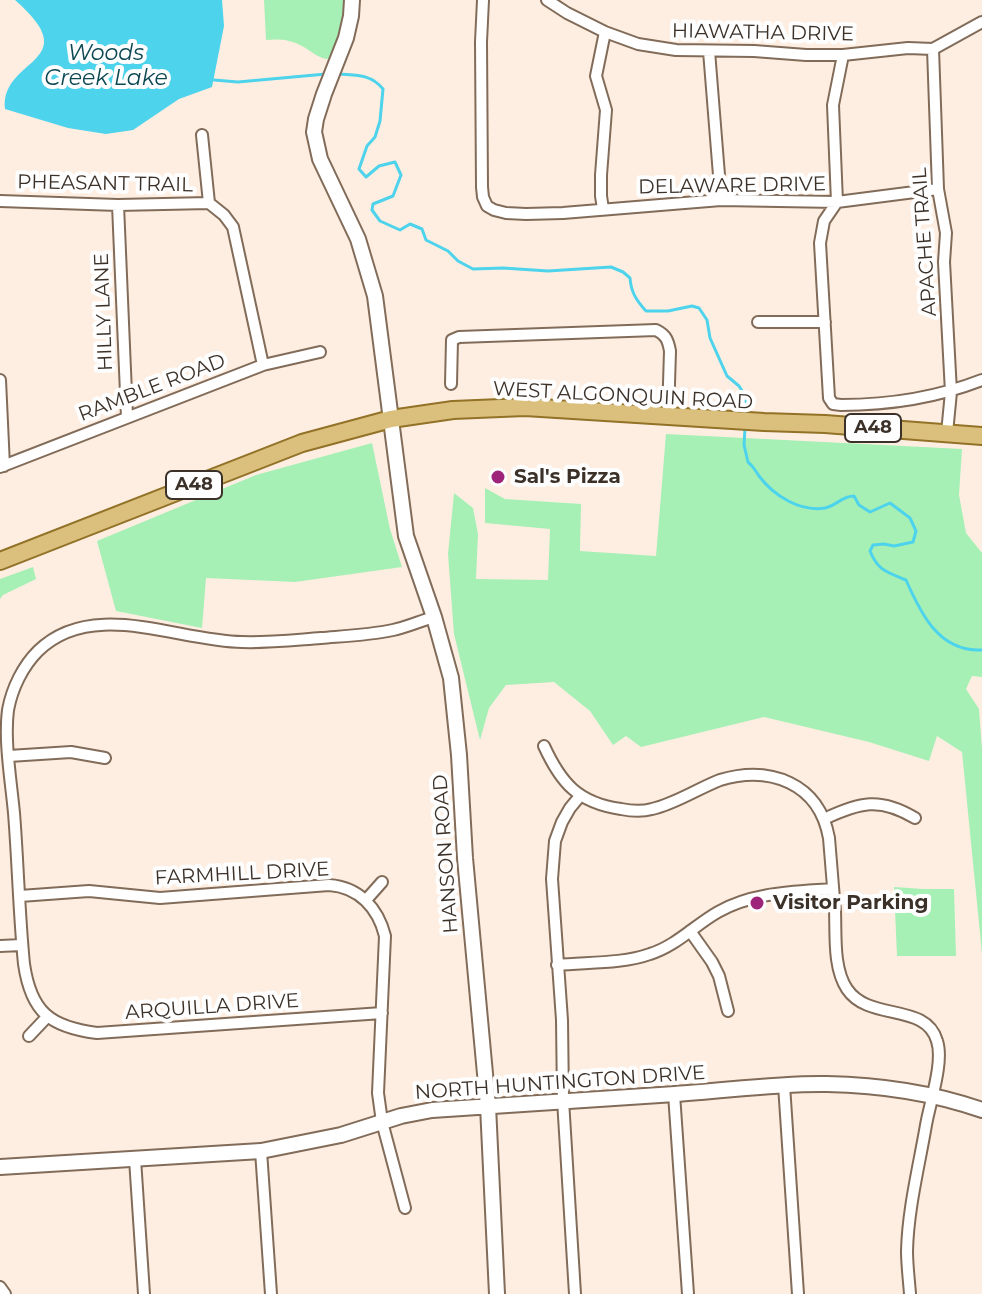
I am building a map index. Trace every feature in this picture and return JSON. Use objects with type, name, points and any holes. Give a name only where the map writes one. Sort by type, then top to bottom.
[{"type":"main road","name":"WEST ALGONQUIN ROAD","points":[[0,561],[302,443],[391,419],[453,410],[525,407],[982,436]]},
{"type":"street","name":"HANSON ROAD","points":[[352,0],[350,26],[314,132],[320,159],[354,228],[368,267],[375,296],[406,536],[451,678],[488,1106],[497,1294]]},
{"type":"street","name":"DELAWARE DRIVE","points":[[483,0],[483,197],[487,206],[494,210],[526,214],[721,200],[837,202],[938,189]]},
{"type":"street","name":"HIAWATHA DRIVE","points":[[547,0],[605,32],[650,47],[676,50],[843,55],[908,48],[933,49],[982,22]]},
{"type":"street","points":[[603,209],[601,185],[606,110],[596,76],[605,32]]},
{"type":"street","name":"APACHE TRAIL","points":[[933,49],[938,189],[946,233],[944,262],[951,392],[947,433]]},
{"type":"street","points":[[709,51],[721,200]]},
{"type":"street","points":[[843,55],[833,105],[837,202],[827,214],[821,237],[828,392],[833,404],[903,402],[951,392],[982,380]]},
{"type":"street","points":[[202,135],[209,203],[233,227],[263,365]]},
{"type":"street","name":"PHEASANT TRAIL","points":[[0,201],[118,205],[209,203]]},
{"type":"street","name":"HILLY LANE","points":[[118,205],[127,417]]},
{"type":"street","points":[[758,322],[825,322]]},
{"type":"street","points":[[451,384],[452,340],[459,337],[656,330],[664,334],[670,351],[668,416]]},
{"type":"street","name":"RAMBLE ROAD","points":[[2,466],[263,365],[320,352]]},
{"type":"street","points":[[0,380],[2,466]]},
{"type":"street","points":[[29,1036],[47,1017],[28,987],[22,945],[8,711],[19,678],[42,647],[70,630],[111,624],[229,642],[260,642],[369,634],[434,617]]},
{"type":"street","points":[[544,746],[562,778],[580,796],[616,809],[654,809],[720,780],[761,775],[797,786],[811,798],[824,819],[829,838],[838,964],[842,980],[852,995],[868,1007],[912,1016],[925,1022],[938,1043],[940,1056],[910,1223],[907,1251],[910,1294]]},
{"type":"street","points":[[9,756],[71,752],[105,758]]},
{"type":"street","points":[[575,1294],[552,858],[562,822],[580,796]]},
{"type":"street","points":[[824,819],[856,805],[869,803],[890,806],[915,818]]},
{"type":"street","points":[[382,882],[366,900],[374,908],[385,936],[378,1093],[382,1122],[405,1208]]},
{"type":"street","name":"FARMHILL DRIVE","points":[[20,896],[89,891],[160,898],[329,885],[348,889],[366,900]]},
{"type":"street","points":[[557,965],[650,954],[718,912],[751,898],[833,889]]},
{"type":"street","points":[[690,931],[719,976],[728,1011]]},
{"type":"street","points":[[0,946],[22,945]]},
{"type":"street","name":"ARQUILLA DRIVE","points":[[47,1017],[66,1027],[97,1033],[382,1013]]},
{"type":"street","name":"NORTH HUNTINGTON DRIVE","points":[[0,1167],[261,1151],[341,1135],[416,1112],[784,1085],[827,1084],[896,1090],[982,1110]]},
{"type":"street","points":[[784,1085],[798,1294]]},
{"type":"street","points":[[674,1094],[688,1294]]},
{"type":"street","points":[[261,1151],[271,1294]]},
{"type":"street","points":[[135,1159],[144,1294]]},
{"type":"street","points":[[0,1287],[5,1294]]},
{"type":"green space","points":[[264,0],[347,0],[346,19],[331,59],[291,42],[266,40]]},
{"type":"green space","points":[[666,434],[962,449],[959,495],[966,533],[982,553],[982,677],[972,676],[966,689],[979,709],[982,749],[982,953],[962,752],[937,736],[929,761],[869,742],[764,717],[641,747],[626,736],[613,745],[590,711],[554,682],[506,685],[489,708],[480,740],[454,634],[448,554],[454,493],[473,508],[478,534],[476,579],[548,580],[550,529],[485,523],[485,488],[505,499],[581,504],[580,551],[656,556]]},
{"type":"green space","points":[[372,443],[390,529],[402,567],[295,582],[206,578],[202,628],[116,611],[97,541],[256,475]]},
{"type":"green space","points":[[33,567],[36,579],[0,599],[0,579]]},
{"type":"green space","points":[[894,887],[954,889],[956,956],[897,956]]},
{"type":"water","name":"Woods Creek Lake","points":[[15,0],[222,0],[224,26],[212,87],[179,99],[133,130],[106,134],[68,128],[5,109],[7,92],[15,79],[43,49],[44,37],[35,21]]},
{"type":"waterway","points":[[214,80],[238,82],[326,74]]},
{"type":"waterway","points":[[337,74],[368,78],[383,89],[380,121],[359,169],[366,177],[379,166],[395,162],[401,175],[393,196],[373,204],[372,210],[380,221],[400,230],[410,224],[422,229],[426,240],[473,269],[548,271],[611,267],[630,278],[635,296],[646,311],[699,308],[707,320],[710,338],[727,376],[746,397],[746,416]]},
{"type":"waterway","points":[[745,428],[744,445],[748,462],[765,483],[788,501],[816,509],[854,496],[859,505],[870,512],[890,503],[910,518],[916,531],[913,542],[894,546],[873,545],[870,551],[873,558],[884,570],[906,580],[925,618],[943,638],[954,645],[982,650]]},
{"type":"place","name":"Sal's Pizza","points":[[498,477]]},
{"type":"place","name":"Visitor Parking","points":[[757,903]]}]
